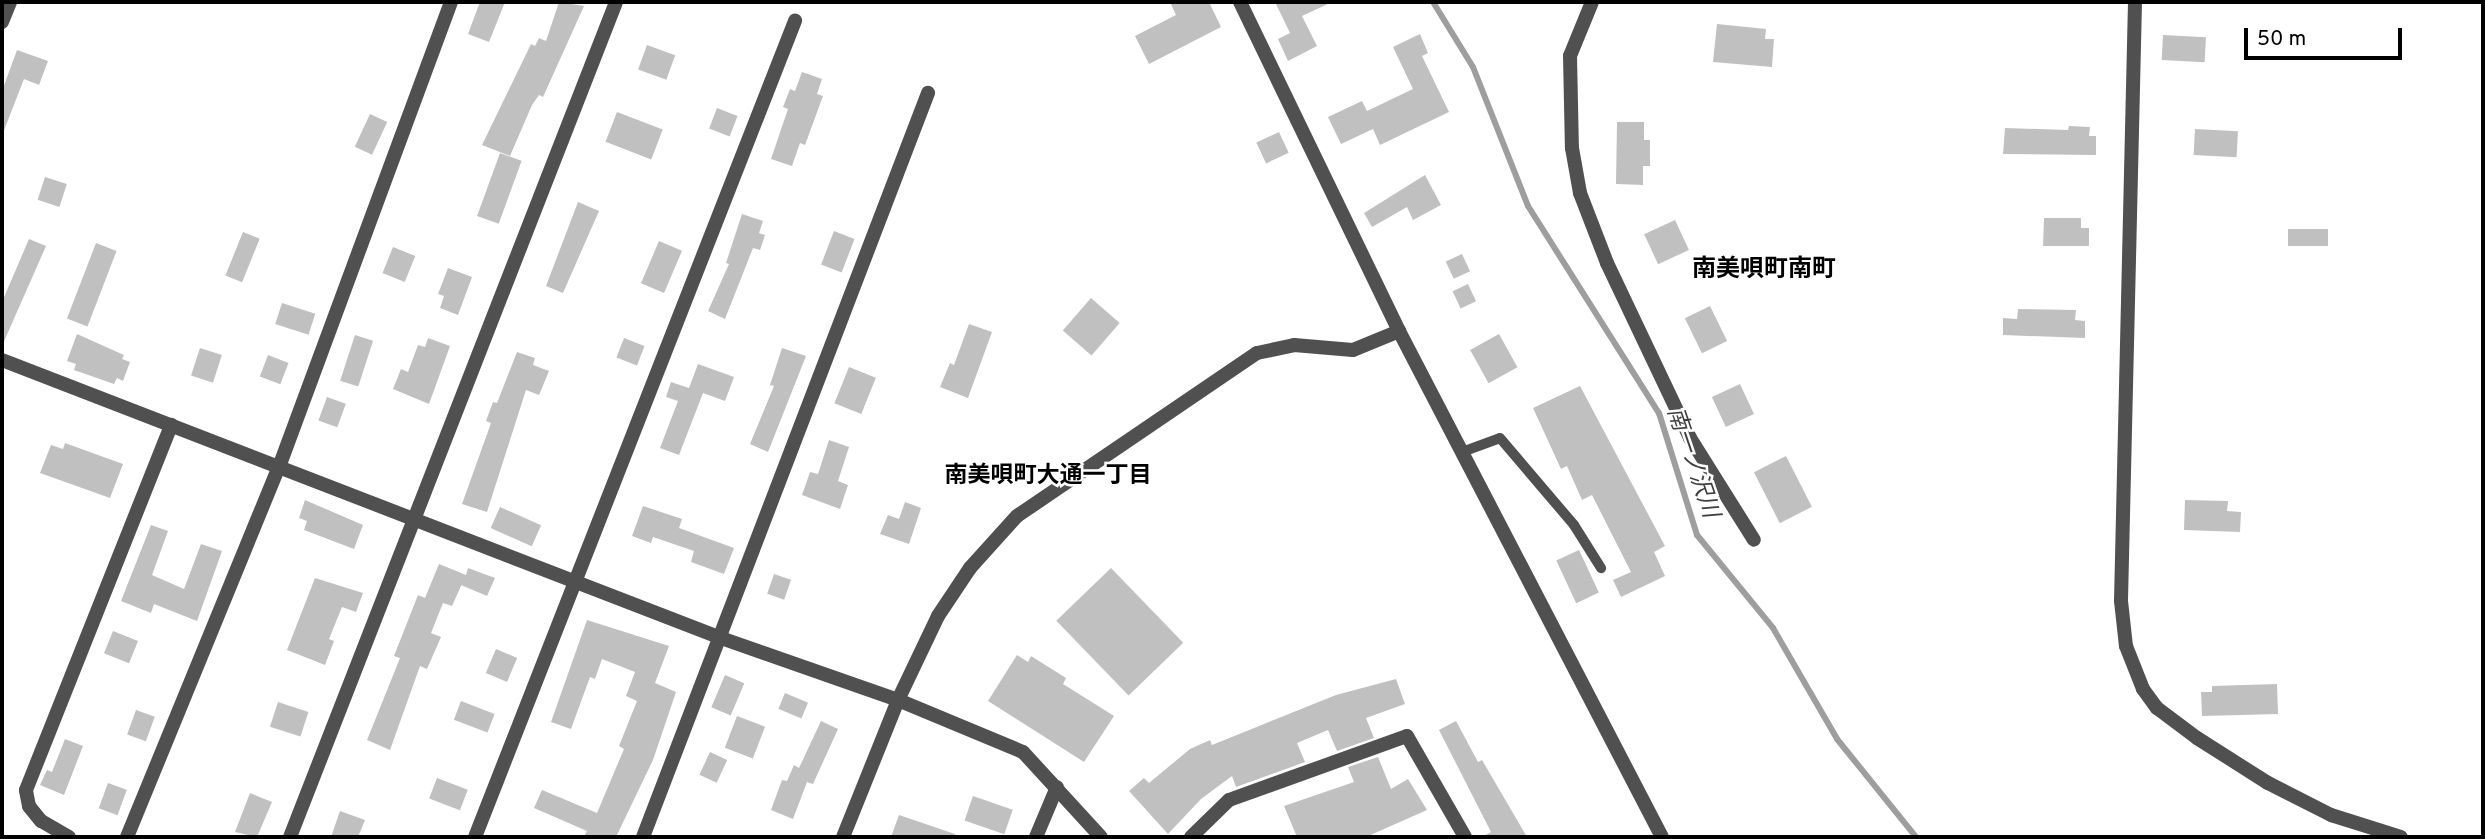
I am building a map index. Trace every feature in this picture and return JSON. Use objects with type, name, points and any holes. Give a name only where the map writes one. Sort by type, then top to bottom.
[{"type":"street","points":[[2,22],[10,2]]},
{"type":"street","points":[[127,837],[279,467],[452,2]]},
{"type":"street","points":[[290,837],[416,521],[616,2]]},
{"type":"street","points":[[1240,2],[1399,331],[1662,837]]},
{"type":"street","points":[[1592,2],[1570,56],[1572,148],[1580,193],[1607,263],[1690,438],[1754,540]]},
{"type":"street","points":[[2135,2],[2121,601],[2126,646],[2143,689],[2157,708],[2197,738],[2268,783],[2331,815],[2401,837]]},
{"type":"street","points":[[475,837],[795,21]]},
{"type":"street","points":[[643,837],[928,93]]},
{"type":"street","points":[[843,837],[898,700],[938,616],[970,568],[1017,516],[1257,353],[1294,345],[1353,350],[1399,331]]},
{"type":"street","points":[[2,360],[721,638],[898,700],[1024,752],[1101,837]]},
{"type":"street","points":[[69,837],[41,821],[29,806],[26,790],[171,425]]},
{"type":"street","points":[[1191,837],[1229,800],[1407,736],[1465,837]]},
{"type":"street","points":[[1036,837],[1057,786]]},
{"type":"lane","points":[[1462,452],[1500,438],[1574,525],[1601,568]]},
{"type":"building","points":[[480,2],[505,2],[489,42],[468,34]]},
{"type":"building","points":[[559,2],[584,6],[543,97],[539,95],[532,105],[510,156],[482,145],[531,44],[535,46],[539,38],[546,41]]},
{"type":"building","points":[[1170,2],[1209,2],[1221,27],[1149,64],[1135,36],[1176,15]]},
{"type":"building","points":[[1275,2],[1332,2],[1302,16],[1317,46],[1288,61],[1278,39],[1290,33]]},
{"type":"building","points":[[1717,24],[1766,29],[1765,39],[1774,39],[1772,67],[1713,62]]},
{"type":"building","points":[[1420,34],[1428,53],[1422,56],[1449,112],[1380,145],[1373,129],[1341,144],[1328,117],[1362,101],[1367,111],[1413,89],[1393,47]]},
{"type":"building","points":[[2163,35],[2206,37],[2205,62],[2162,60]]},
{"type":"building","points":[[647,45],[675,55],[666,80],[638,69]]},
{"type":"building","points":[[17,50],[48,61],[39,85],[24,79],[3,133],[2,91]]},
{"type":"building","points":[[802,72],[822,79],[817,94],[823,96],[805,145],[800,143],[792,166],[771,159],[788,109],[783,107],[790,89],[795,91]]},
{"type":"building","points":[[717,108],[738,116],[730,136],[709,129]]},
{"type":"building","points":[[617,112],[663,130],[651,159],[606,142]]},
{"type":"building","points":[[370,114],[387,122],[372,155],[355,147]]},
{"type":"building","points":[[1617,122],[1644,122],[1644,140],[1650,140],[1650,166],[1643,166],[1643,185],[1616,184]]},
{"type":"building","points":[[2069,126],[2090,127],[2089,136],[2096,136],[2096,155],[2003,154],[2005,128],[2068,130]]},
{"type":"building","points":[[2195,129],[2238,131],[2237,157],[2194,155]]},
{"type":"building","points":[[1279,132],[1289,153],[1266,163],[1256,143]]},
{"type":"building","points":[[500,153],[522,161],[499,224],[477,216]]},
{"type":"building","points":[[1425,175],[1441,205],[1413,220],[1407,207],[1372,227],[1364,213]]},
{"type":"building","points":[[45,177],[67,184],[59,207],[38,200]]},
{"type":"building","points":[[578,202],[599,211],[563,293],[546,286]]},
{"type":"building","points":[[742,214],[763,221],[759,233],[765,235],[760,250],[753,248],[725,319],[708,311],[729,264],[726,263]]},
{"type":"building","points":[[2044,218],[2081,218],[2081,228],[2089,228],[2089,246],[2043,246]]},
{"type":"building","points":[[1675,220],[1689,250],[1658,264],[1644,234]]},
{"type":"building","points":[[2288,229],[2328,229],[2328,246],[2288,246]]},
{"type":"building","points":[[834,231],[855,239],[842,272],[821,265]]},
{"type":"building","points":[[243,232],[260,239],[242,282],[225,276]]},
{"type":"building","points":[[29,239],[46,246],[2,346],[2,302]]},
{"type":"building","points":[[659,241],[682,251],[664,293],[641,283]]},
{"type":"building","points":[[96,243],[117,251],[88,327],[67,319]]},
{"type":"building","points":[[393,247],[415,256],[405,282],[383,273]]},
{"type":"building","points":[[1462,254],[1470,271],[1454,279],[1446,262]]},
{"type":"building","points":[[448,268],[472,277],[458,315],[440,308],[444,296],[438,294]]},
{"type":"building","points":[[1468,284],[1476,301],[1461,308],[1453,291]]},
{"type":"building","points":[[1091,298],[1120,323],[1091,355],[1063,330]]},
{"type":"building","points":[[282,303],[315,314],[308,335],[275,324]]},
{"type":"building","points":[[1710,306],[1727,341],[1702,353],[1685,318]]},
{"type":"building","points":[[2018,309],[2076,310],[2075,320],[2085,321],[2085,338],[2003,335],[2003,318],[2017,319]]},
{"type":"building","points":[[969,324],[992,332],[968,398],[940,387],[950,363],[954,365]]},
{"type":"building","points":[[77,334],[124,355],[122,359],[130,362],[123,381],[117,378],[114,384],[74,370],[76,364],[67,361]]},
{"type":"building","points":[[1499,334],[1517,367],[1489,383],[1470,350]]},
{"type":"building","points":[[355,335],[373,341],[358,387],[340,381]]},
{"type":"building","points":[[428,338],[450,346],[429,404],[393,389],[401,369],[408,372],[418,345],[425,347]]},
{"type":"building","points":[[624,338],[645,346],[637,365],[616,358]]},
{"type":"building","points":[[200,348],[222,355],[213,383],[191,376]]},
{"type":"building","points":[[782,348],[806,356],[768,452],[750,444],[774,386],[770,385]]},
{"type":"building","points":[[517,352],[535,358],[533,365],[549,371],[539,395],[526,390],[487,512],[462,504],[491,423],[486,421],[493,402],[497,403]]},
{"type":"building","points":[[268,355],[289,363],[280,384],[260,376]]},
{"type":"building","points":[[698,364],[734,377],[725,401],[703,393],[679,455],[660,448],[678,401],[666,397],[671,382],[689,388]]},
{"type":"building","points":[[849,367],[876,378],[861,414],[834,403]]},
{"type":"building","points":[[1740,384],[1754,414],[1726,427],[1712,397]]},
{"type":"building","points":[[1580,386],[1665,546],[1654,552],[1665,576],[1621,597],[1613,580],[1631,572],[1592,495],[1582,500],[1567,466],[1561,469],[1533,408]]},
{"type":"building","points":[[327,397],[346,404],[337,427],[318,420]]},
{"type":"building","points":[[829,440],[849,447],[838,481],[848,485],[840,509],[802,495],[810,472],[818,474]]},
{"type":"building","points":[[65,443],[123,464],[110,498],[40,473],[51,445],[63,449]]},
{"type":"building","points":[[1786,456],[1812,507],[1780,523],[1754,472]]},
{"type":"building","points":[[305,500],[363,525],[354,549],[304,530],[307,521],[299,518]]},
{"type":"building","points":[[2185,500],[2228,501],[2227,511],[2241,512],[2240,532],[2184,530]]},
{"type":"building","points":[[905,502],[921,508],[909,544],[880,534],[888,515],[899,519]]},
{"type":"building","points":[[643,506],[682,519],[679,528],[734,548],[724,574],[691,562],[694,551],[653,537],[651,543],[632,536]]},
{"type":"building","points":[[500,507],[541,525],[532,546],[491,528]]},
{"type":"building","points":[[151,525],[168,531],[152,575],[184,589],[201,544],[222,551],[197,621],[154,604],[151,613],[121,601]]},
{"type":"building","points":[[1579,550],[1599,593],[1576,603],[1556,561]]},
{"type":"building","points":[[439,564],[466,575],[468,568],[495,578],[487,596],[461,585],[452,606],[443,603],[431,633],[441,637],[427,669],[420,666],[390,750],[367,740],[400,658],[394,656],[418,595],[425,598]]},
{"type":"building","points":[[1111,568],[1183,643],[1129,696],[1056,621]]},
{"type":"building","points":[[774,574],[791,580],[784,600],[767,594]]},
{"type":"building","points":[[315,578],[363,593],[356,612],[342,607],[329,639],[334,641],[325,665],[287,650]]},
{"type":"building","points":[[587,620],[669,646],[655,683],[676,692],[653,760],[616,837],[584,837],[587,831],[534,808],[542,790],[597,813],[624,749],[619,746],[637,701],[626,696],[635,672],[602,659],[595,679],[590,677],[571,729],[551,722]]},
{"type":"building","points":[[113,631],[138,641],[129,663],[104,653]]},
{"type":"building","points":[[496,649],[517,658],[507,682],[486,673]]},
{"type":"building","points":[[1017,655],[1028,662],[1031,656],[1066,678],[1063,684],[1114,716],[1084,762],[988,701]]},
{"type":"building","points":[[725,675],[744,683],[731,715],[711,707]]},
{"type":"building","points":[[1396,679],[1405,704],[1366,718],[1374,738],[1337,751],[1328,730],[1297,743],[1305,762],[1236,787],[1232,776],[1201,799],[1168,834],[1129,791],[1144,778],[1149,783],[1190,749],[1210,740],[1212,745],[1336,695]]},
{"type":"building","points":[[2277,684],[2278,714],[2202,716],[2201,692],[2212,692],[2212,686]]},
{"type":"building","points":[[785,693],[808,703],[801,718],[778,709]]},
{"type":"building","points":[[461,701],[495,714],[487,733],[454,720]]},
{"type":"building","points":[[278,702],[308,712],[300,737],[270,727]]},
{"type":"building","points":[[136,710],[155,717],[146,741],[127,734]]},
{"type":"building","points":[[737,716],[765,727],[753,758],[725,748]]},
{"type":"building","points":[[821,721],[838,729],[813,784],[807,782],[793,819],[771,810],[782,780],[787,781],[794,765],[799,768]]},
{"type":"building","points":[[1456,721],[1478,762],[1482,760],[1527,837],[1482,837],[1491,832],[1439,730]]},
{"type":"building","points":[[65,739],[83,746],[64,795],[40,785],[47,770],[52,772]]},
{"type":"building","points":[[710,752],[727,760],[717,783],[699,775]]},
{"type":"building","points":[[1378,757],[1391,789],[1408,779],[1427,810],[1366,837],[1297,837],[1284,806],[1354,782],[1348,767]]},
{"type":"building","points":[[437,778],[468,790],[460,810],[429,799]]},
{"type":"building","points":[[108,783],[127,790],[118,815],[99,808]]},
{"type":"building","points":[[250,793],[272,802],[257,837],[235,832]]},
{"type":"building","points":[[973,796],[1013,810],[1004,834],[965,821]]},
{"type":"building","points":[[340,811],[365,820],[358,837],[331,837]]},
{"type":"building","points":[[899,815],[955,834],[954,837],[891,837]]},
{"type":"waterway","name":"南一ノ沢川","points":[[1433,2],[1473,67],[1528,206],[1659,413],[1697,535],[1773,628],[1837,739],[1916,837]]},
{"type":"district","name":"南美唄町南町","points":[[1764,271]]},
{"type":"district","name":"南美唄町大通一丁目","points":[[1048,477]]}]
